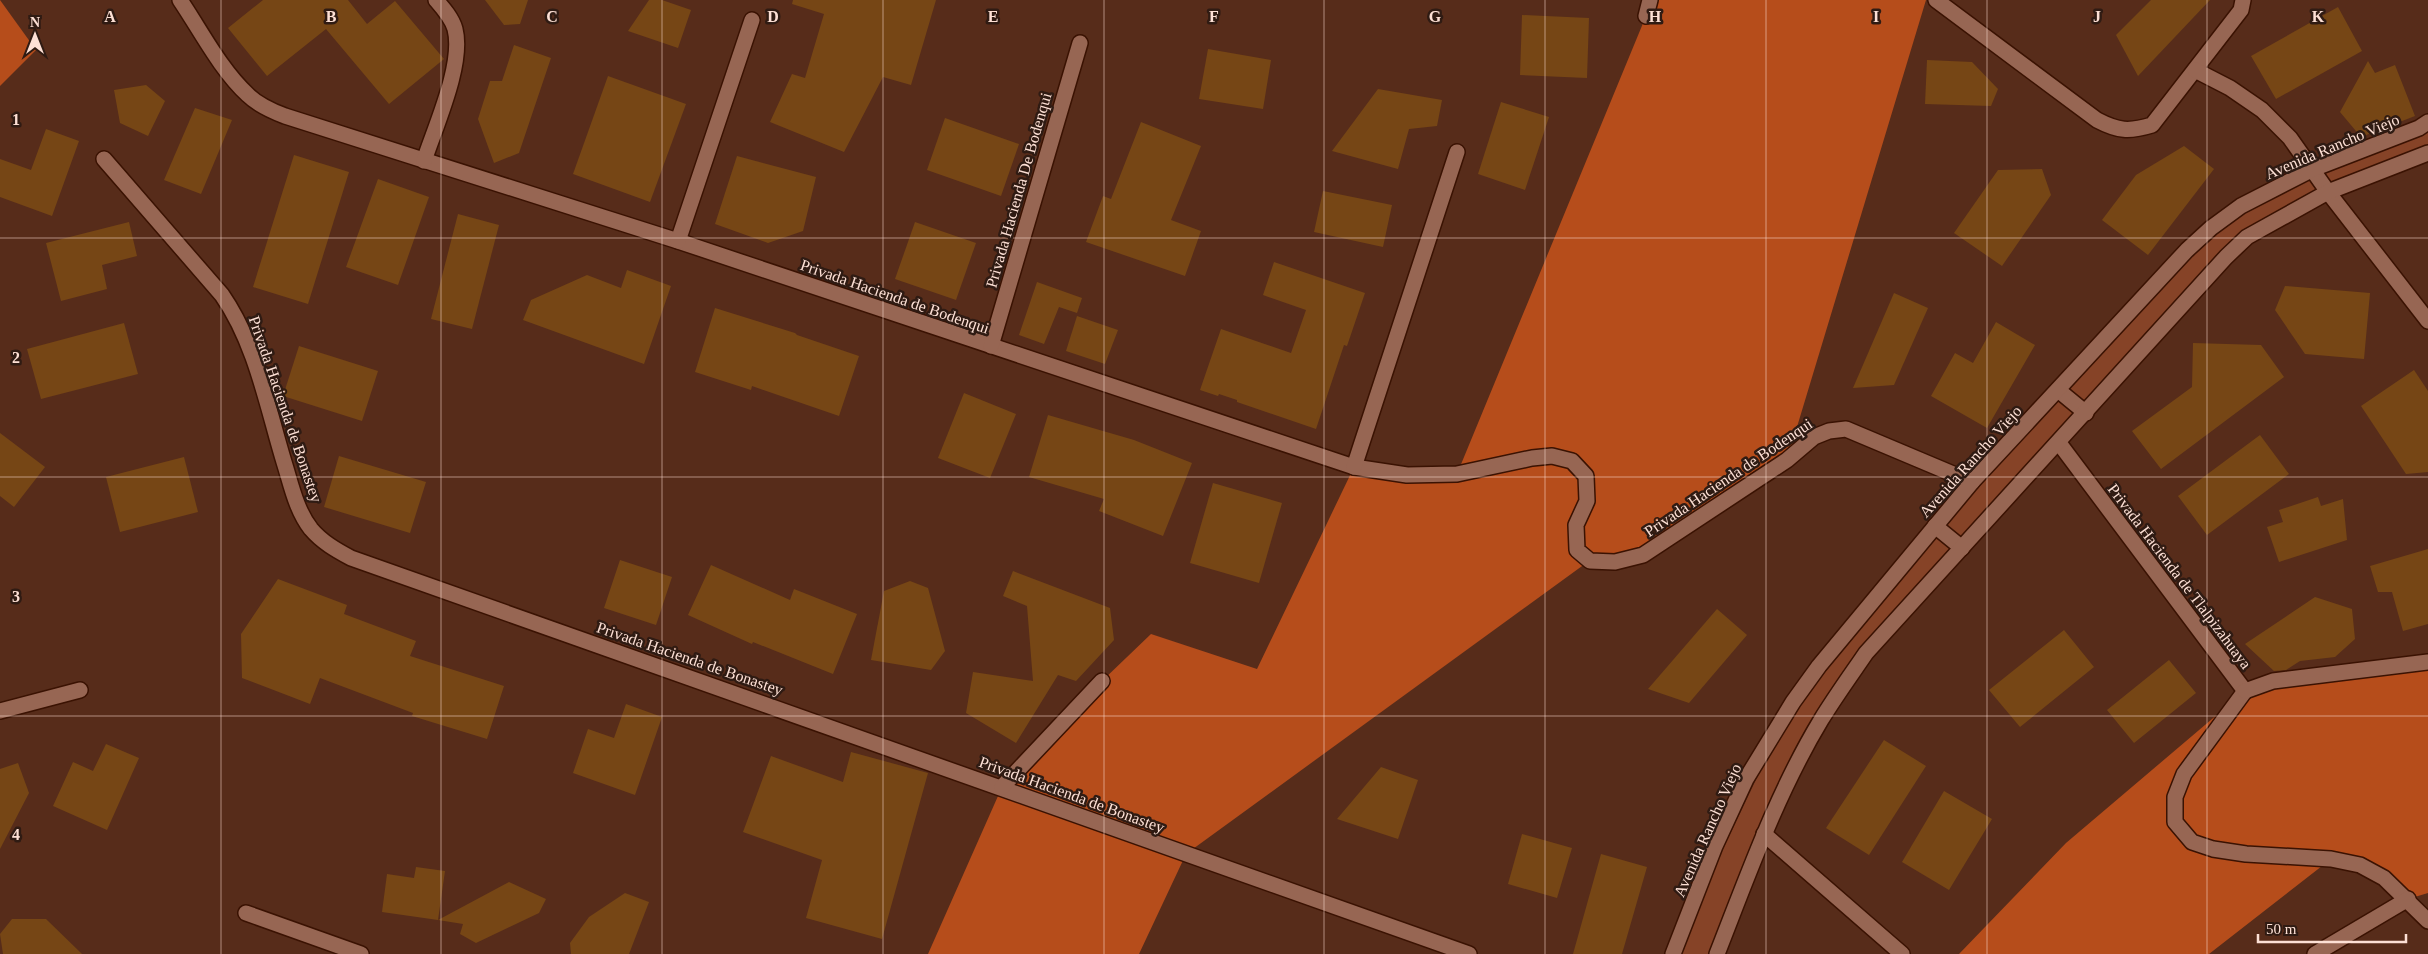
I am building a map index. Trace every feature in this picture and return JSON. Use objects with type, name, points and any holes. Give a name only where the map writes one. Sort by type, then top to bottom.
[{"type":"street","name":"Privada Hacienda de Bodenqui","points":[[180,0],[233,79],[249,96],[266,108],[424,161],[678,241],[1354,467],[1407,475],[1457,474],[1532,458],[1552,456],[1572,461],[1586,476],[1587,501],[1576,525],[1577,550],[1590,561],[1615,562],[1643,555],[1787,460],[1814,437],[1829,431],[1846,429],[1972,482]]},
{"type":"street","points":[[424,161],[455,65],[457,46],[454,28],[436,0]]},
{"type":"street","points":[[1646,16],[1650,0]]},
{"type":"street","points":[[1936,0],[2097,120],[2114,129],[2135,130],[2152,125],[2241,10],[2243,0]]},
{"type":"street","points":[[678,241],[752,20]]},
{"type":"street","name":"Privada Hacienda De Bodenqui","points":[[991,346],[1080,43]]},
{"type":"street","points":[[2195,70],[2230,88],[2262,110],[2290,138],[2328,192],[2428,321]]},
{"type":"street","name":"Avenida Rancho Viejo","points":[[1673,954],[1715,846],[1746,779],[1793,702],[1819,666],[1972,482],[2187,250],[2211,228],[2241,206],[2313,169],[2419,128],[2428,122]]},
{"type":"street","points":[[1354,467],[1457,152]]},
{"type":"street","points":[[1717,954],[1764,834],[1821,720],[1866,653],[2059,443],[2226,257],[2248,237],[2328,192],[2428,153]]},
{"type":"street","name":"Privada Hacienda de Bonastey","points":[[104,159],[222,295],[234,312],[249,347],[297,504],[311,528],[328,545],[351,558],[1002,787],[1448,951],[1469,954]]},
{"type":"street","points":[[2058,390],[2086,413]]},
{"type":"street","name":"Privada Hacienda de Tlalpizahuaya","points":[[2059,443],[2245,691]]},
{"type":"street","points":[[1935,526],[1962,548]]},
{"type":"street","name":"Privada Hacienda de Tlalpizahuaya","points":[[2428,662],[2273,681],[2245,691],[2184,774],[2175,797],[2175,822],[2192,842],[2213,849],[2246,854],[2331,859],[2360,865],[2384,878],[2408,899],[2428,921]]},
{"type":"street","name":"Privada Hacienda de Bonastey","points":[[1002,787],[1102,681]]},
{"type":"street","points":[[0,711],[80,690]]},
{"type":"street","points":[[1764,834],[1902,954]]},
{"type":"street","points":[[2315,954],[2408,899]]},
{"type":"street","points":[[246,913],[361,954]]},
{"type":"shaded area","points":[[0,0],[36,50],[0,86]]},
{"type":"shaded area","points":[[1650,0],[1926,0],[1787,460],[1643,555],[1589,561],[1186,854],[1139,954],[928,954],[1002,787],[1102,681],[1151,634],[1257,669],[1354,467],[1457,474],[1646,16]]},
{"type":"shaded area","points":[[2428,122],[2428,153],[2247,237],[1867,653],[1821,720],[1717,954],[1673,954],[1793,702],[1935,526],[2187,250],[2241,206]]},
{"type":"shaded area","points":[[2428,662],[2428,893],[2408,899],[2384,878],[2331,859],[2209,954],[1959,954],[2066,843],[2245,691]]},
{"type":"building","points":[[263,0],[348,0],[367,24],[395,1],[444,59],[389,104],[326,29],[267,76],[228,28]]},
{"type":"building","points":[[485,0],[528,0],[520,24],[504,25]]},
{"type":"building","points":[[649,0],[662,0],[691,10],[678,48],[628,31]]},
{"type":"building","points":[[793,0],[936,0],[911,85],[883,77],[844,152],[770,122],[792,74],[805,78],[824,14],[792,4]]},
{"type":"building","points":[[2151,0],[2210,0],[2138,76],[2116,35]]},
{"type":"building","points":[[2338,7],[2362,51],[2276,99],[2251,56]]},
{"type":"building","points":[[1522,15],[1589,18],[1587,78],[1520,75]]},
{"type":"building","points":[[514,45],[551,58],[519,153],[494,163],[478,119],[490,81],[502,81]]},
{"type":"building","points":[[1208,49],[1271,60],[1263,109],[1199,99]]},
{"type":"building","points":[[1927,60],[1972,62],[1998,89],[1991,106],[1925,104]]},
{"type":"building","points":[[2368,61],[2375,73],[2395,65],[2415,116],[2361,137],[2340,112]]},
{"type":"building","points":[[608,76],[686,104],[650,202],[573,174]]},
{"type":"building","points":[[146,85],[165,101],[148,136],[120,123],[114,90]]},
{"type":"building","points":[[1378,89],[1442,100],[1437,126],[1409,129],[1398,169],[1332,151]]},
{"type":"building","points":[[1501,102],[1549,117],[1525,190],[1478,174]]},
{"type":"building","points":[[195,108],[232,120],[201,194],[164,180]]},
{"type":"building","points":[[945,118],[1019,144],[1001,196],[927,170]]},
{"type":"building","points":[[1141,122],[1201,146],[1171,220],[1201,231],[1185,276],[1086,242],[1103,196],[1111,199]]},
{"type":"building","points":[[46,129],[79,141],[52,216],[0,197],[0,159],[31,170]]},
{"type":"building","points":[[2184,146],[2214,169],[2148,255],[2102,220],[2136,175]]},
{"type":"building","points":[[294,155],[349,172],[308,304],[253,287]]},
{"type":"building","points":[[737,156],[816,177],[803,231],[768,243],[715,224]]},
{"type":"building","points":[[2042,169],[2051,195],[2002,266],[1954,233],[1998,170]]},
{"type":"building","points":[[378,179],[429,197],[398,285],[346,267]]},
{"type":"building","points":[[1323,191],[1392,205],[1383,247],[1314,232]]},
{"type":"building","points":[[458,214],[499,225],[472,329],[431,319]]},
{"type":"building","points":[[129,222],[137,256],[102,265],[107,289],[61,301],[46,243]]},
{"type":"building","points":[[915,222],[976,243],[956,300],[895,279]]},
{"type":"building","points":[[1274,262],[1365,293],[1347,346],[1344,345],[1316,429],[1237,402],[1237,400],[1200,390],[1221,329],[1291,353],[1306,310],[1263,295]]},
{"type":"building","points":[[627,270],[671,286],[644,364],[523,320],[531,300],[587,275],[621,288]]},
{"type":"building","points":[[1037,282],[1082,298],[1077,313],[1059,307],[1044,344],[1019,335]]},
{"type":"building","points":[[2285,286],[2370,293],[2364,359],[2305,354],[2275,310]]},
{"type":"building","points":[[1894,293],[1928,308],[1894,385],[1853,388]]},
{"type":"building","points":[[715,308],[795,333],[859,356],[839,416],[752,386],[751,390],[695,372]]},
{"type":"building","points":[[1077,316],[1118,330],[1105,364],[1066,351]]},
{"type":"building","points":[[1996,322],[2035,345],[1987,428],[1931,396],[1955,353],[1973,363]]},
{"type":"building","points":[[124,323],[138,374],[41,399],[27,349]]},
{"type":"building","points":[[2193,343],[2261,345],[2284,377],[2161,469],[2132,431],[2192,387]]},
{"type":"building","points":[[299,346],[378,371],[362,421],[283,396]]},
{"type":"building","points":[[2414,370],[2428,391],[2428,472],[2406,474],[2361,406]]},
{"type":"building","points":[[964,393],[1016,414],[990,478],[938,458]]},
{"type":"building","points":[[1048,415],[1134,440],[1192,463],[1163,536],[1099,511],[1104,499],[1029,477]]},
{"type":"building","points":[[0,433],[45,467],[14,507],[0,496]]},
{"type":"building","points":[[2260,435],[2289,474],[2207,535],[2178,496]]},
{"type":"building","points":[[339,456],[426,482],[410,533],[324,507]]},
{"type":"building","points":[[184,457],[198,512],[120,532],[106,477]]},
{"type":"building","points":[[1213,483],[1282,503],[1259,583],[1190,563]]},
{"type":"building","points":[[2318,497],[2321,506],[2343,499],[2347,540],[2279,562],[2267,527],[2283,522],[2279,510]]},
{"type":"building","points":[[2428,549],[2428,624],[2403,631],[2392,592],[2378,592],[2370,566]]},
{"type":"building","points":[[620,560],[672,577],[656,625],[604,608]]},
{"type":"building","points":[[711,565],[790,600],[794,589],[857,614],[833,674],[753,642],[752,644],[688,615]]},
{"type":"building","points":[[1013,571],[1110,608],[1114,640],[1076,681],[1058,675],[1016,743],[966,713],[973,672],[1033,681],[1027,606],[1003,596]]},
{"type":"building","points":[[278,579],[347,605],[344,614],[416,641],[410,656],[504,686],[487,739],[412,716],[413,713],[320,678],[310,704],[242,678],[241,634]]},
{"type":"building","points":[[910,581],[928,588],[945,651],[931,670],[871,660],[884,591]]},
{"type":"building","points":[[2315,597],[2352,609],[2355,639],[2335,657],[2300,661],[2286,670],[2274,671],[2245,644]]},
{"type":"building","points":[[1717,609],[1747,635],[1689,703],[1648,689]]},
{"type":"building","points":[[2064,630],[2094,667],[2020,727],[1989,690]]},
{"type":"building","points":[[2169,660],[2196,693],[2134,743],[2107,710]]},
{"type":"building","points":[[626,704],[662,717],[635,795],[573,773],[588,729],[614,738]]},
{"type":"building","points":[[1884,740],[1926,766],[1869,855],[1826,828]]},
{"type":"building","points":[[106,744],[139,758],[107,830],[53,806],[73,762],[93,771]]},
{"type":"building","points":[[851,752],[928,773],[882,939],[806,918],[822,860],[743,832],[771,756],[843,782]]},
{"type":"building","points":[[18,763],[29,793],[0,849],[0,769]]},
{"type":"building","points":[[1381,767],[1418,780],[1398,839],[1337,819]]},
{"type":"building","points":[[1944,791],[1992,819],[1949,890],[1902,862]]},
{"type":"building","points":[[1522,834],[1572,848],[1557,898],[1508,884]]},
{"type":"building","points":[[1601,854],[1647,867],[1622,954],[1573,954]]},
{"type":"building","points":[[416,867],[445,871],[438,920],[382,912],[387,874],[414,878]]},
{"type":"building","points":[[509,882],[546,899],[539,913],[476,943],[460,934],[463,924],[438,920]]},
{"type":"building","points":[[625,893],[649,902],[629,954],[571,954],[570,943],[589,917]]},
{"type":"building","points":[[12,919],[46,919],[82,954],[3,954],[0,934]]}]
